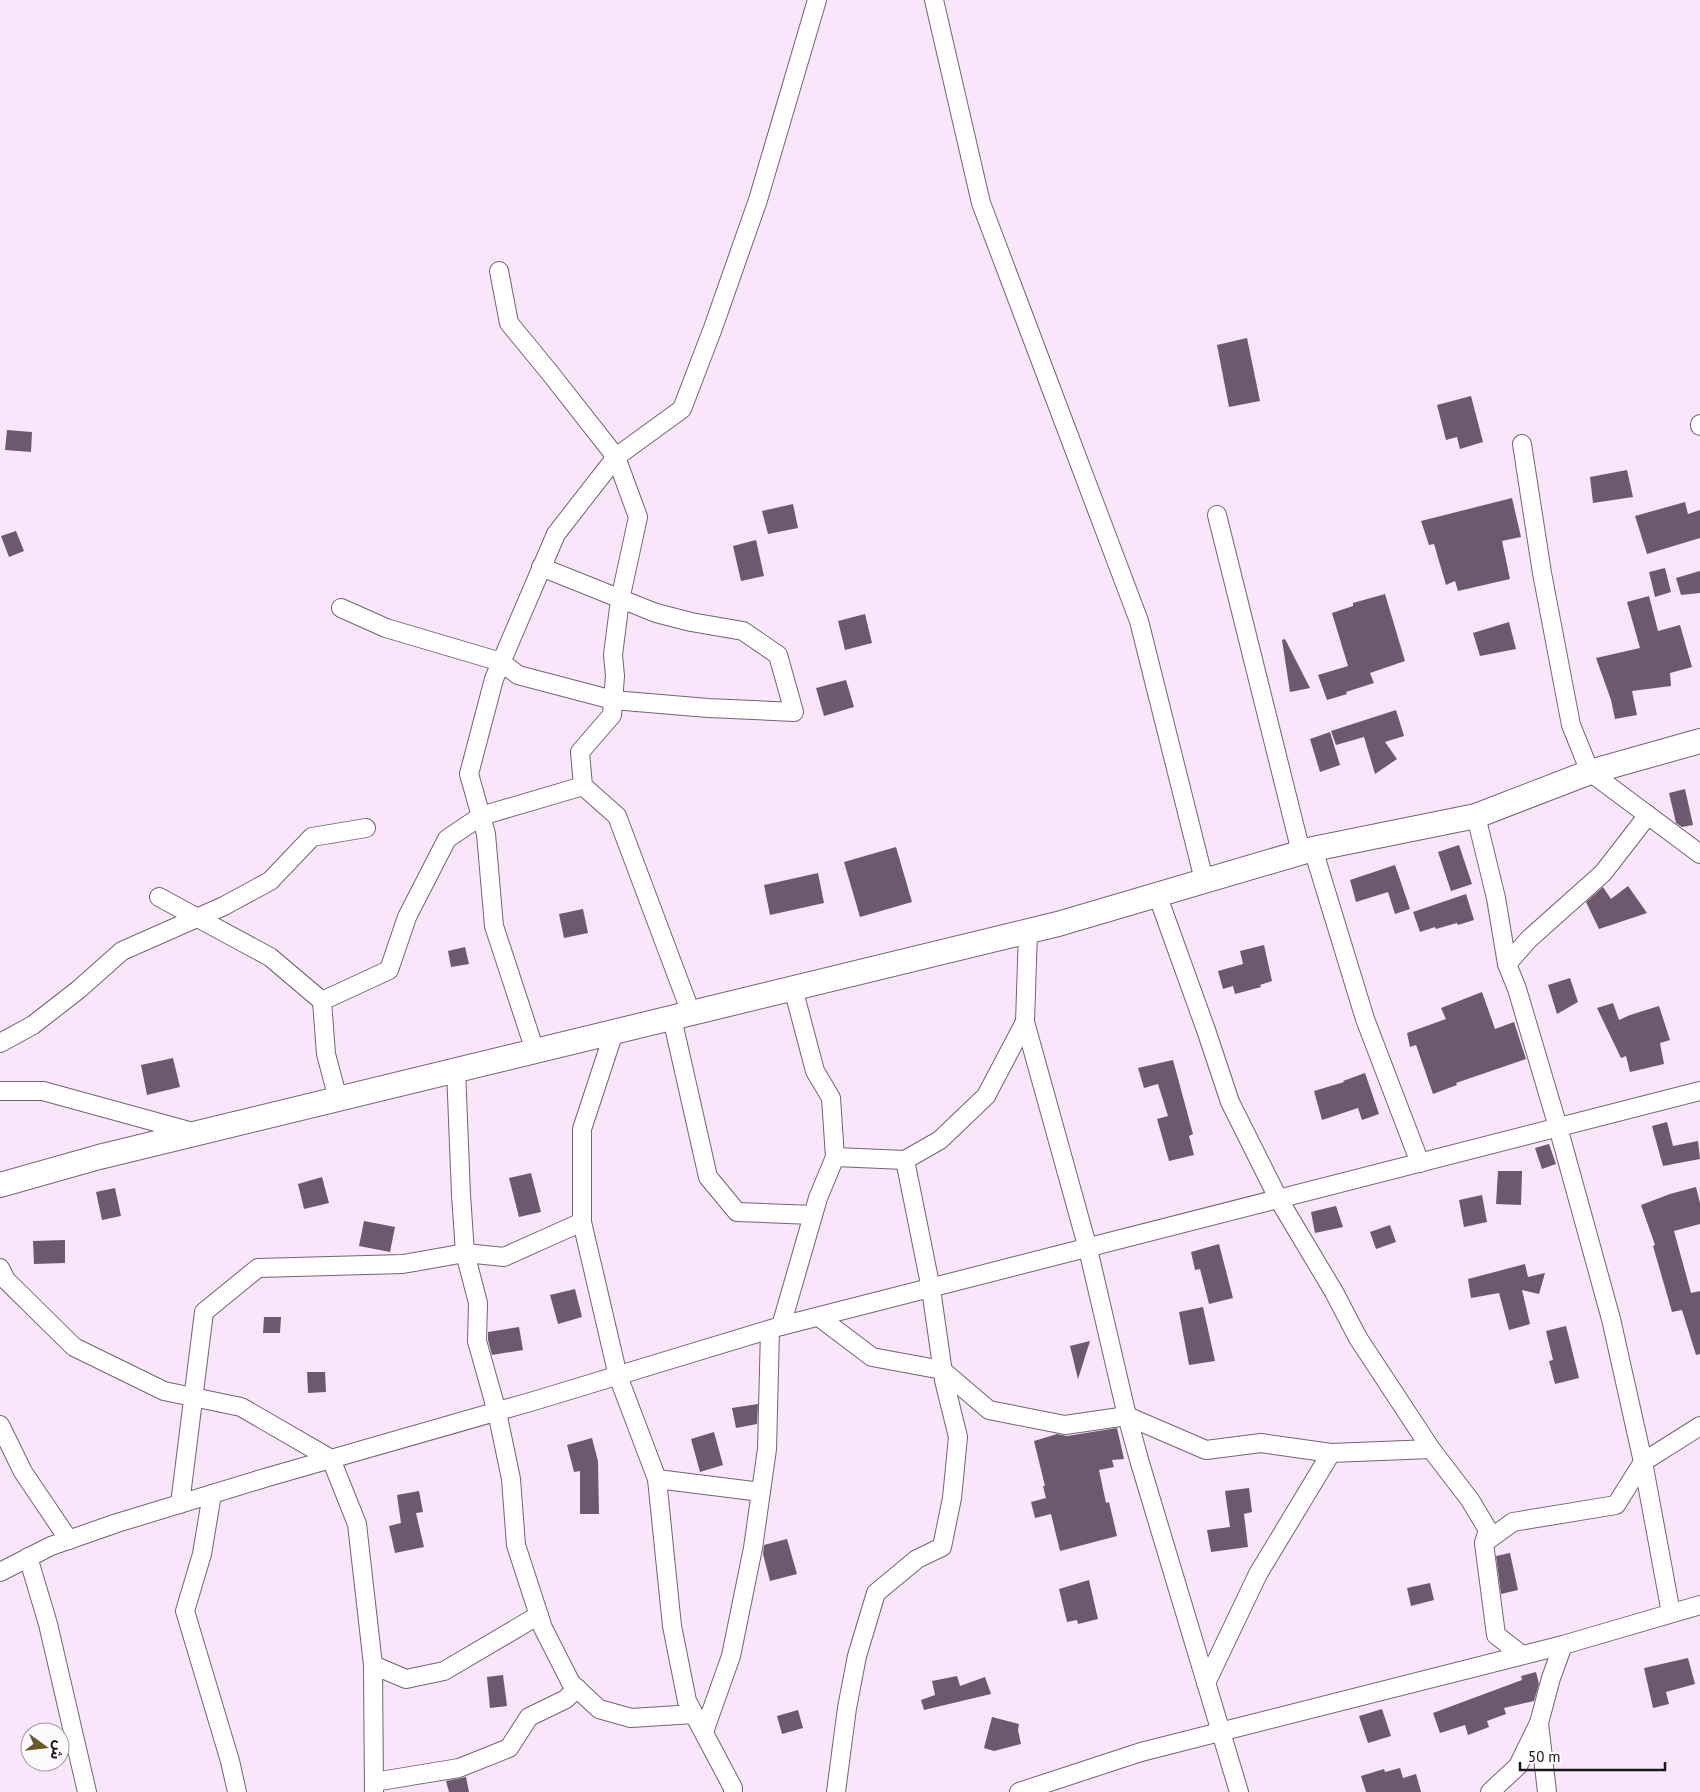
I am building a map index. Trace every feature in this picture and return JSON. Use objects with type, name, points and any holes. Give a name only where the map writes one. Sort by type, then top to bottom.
[{"type":"main road","points":[[0,1185],[98,1157],[1028,931],[1307,851],[1476,816],[1590,772],[1700,741]]},
{"type":"street","points":[[535,1051],[494,926],[486,834],[469,774],[494,679],[556,534],[616,457],[682,409],[758,200],[817,0]]},
{"type":"street","points":[[934,0],[981,203],[1139,621],[1204,880]]},
{"type":"street","points":[[499,271],[509,323],[616,457],[638,517],[620,600],[613,655],[615,676],[612,715],[580,752],[583,786],[617,816],[682,1015],[708,1178],[737,1212],[814,1215]]},
{"type":"street","points":[[1522,444],[1546,593],[1571,725],[1590,772],[1700,854]]},
{"type":"street","points":[[1217,515],[1307,851],[1365,1019],[1420,1163]]},
{"type":"street","points":[[340,608],[386,628],[501,662],[518,675],[613,700],[708,708],[794,712],[778,654],[743,631],[691,622],[656,613],[541,567]]},
{"type":"street","points":[[322,1001],[389,970],[407,917],[447,839],[481,816],[583,786]]},
{"type":"street","points":[[1507,964],[1529,939],[1603,873],[1648,815]]},
{"type":"street","points":[[1476,816],[1496,898],[1507,964],[1517,989],[1558,1127],[1611,1319],[1643,1462],[1670,1613]]},
{"type":"street","points":[[0,1043],[33,1025],[78,990],[122,951],[224,906],[270,881],[312,838],[366,828]]},
{"type":"street","points":[[1157,894],[1230,1102],[1279,1200],[1334,1292],[1358,1338],[1432,1449],[1470,1500],[1488,1530],[1484,1543],[1496,1635],[1522,1655]]},
{"type":"street","points":[[159,897],[270,957],[322,1001],[326,1054],[338,1099]]},
{"type":"street","points":[[1028,931],[1025,1022],[1088,1249],[1127,1416],[1239,1792]]},
{"type":"street","points":[[704,1732],[731,1656],[753,1548],[767,1449],[775,1328],[814,1215],[818,1198],[835,1157],[831,1098],[815,1071],[793,988]]},
{"type":"street","points":[[835,1157],[905,1160],[940,1140],[986,1096],[1025,1022]]},
{"type":"street","points":[[614,1032],[582,1129],[582,1222],[618,1376],[657,1479],[672,1626],[687,1701],[733,1788],[733,1792]]},
{"type":"street","points":[[456,1070],[465,1253],[478,1304],[477,1341],[497,1412],[512,1479],[516,1545],[543,1628],[571,1683],[600,1709],[631,1718],[694,1714]]},
{"type":"street","points":[[0,1091],[43,1091],[196,1133]]},
{"type":"street","points":[[0,1572],[51,1546],[180,1504],[497,1412],[775,1328],[1700,1091]]},
{"type":"street","points":[[836,1792],[847,1708],[854,1674],[876,1593],[917,1559],[942,1547],[952,1498],[958,1437],[942,1370],[931,1289],[905,1160]]},
{"type":"street","points":[[180,1504],[204,1312],[258,1268],[403,1264],[465,1253],[504,1257],[582,1222]]},
{"type":"street","points":[[0,1268],[6,1280],[74,1347],[164,1391],[241,1407],[331,1460],[358,1524],[373,1665],[374,1787],[459,1768],[509,1748],[529,1717],[566,1699],[577,1688]]},
{"type":"street","points":[[819,1317],[872,1357],[942,1370],[989,1410],[1065,1424],[1127,1416],[1206,1450],[1261,1443],[1331,1453],[1432,1449]]},
{"type":"street","points":[[0,1425],[23,1472],[69,1540]]},
{"type":"street","points":[[1484,1543],[1512,1522],[1616,1505],[1643,1462],[1700,1426]]},
{"type":"street","points":[[1206,1683],[1258,1574],[1331,1453]]},
{"type":"street","points":[[657,1479],[761,1492]]},
{"type":"street","points":[[212,1494],[202,1554],[185,1610],[230,1761],[237,1792]]},
{"type":"street","points":[[28,1558],[48,1624],[87,1792]]},
{"type":"street","points":[[1019,1792],[1142,1752],[1562,1645],[1700,1605]]},
{"type":"street","points":[[373,1665],[406,1679],[444,1671],[539,1616]]},
{"type":"street","points":[[1490,1792],[1518,1766],[1539,1723],[1562,1645]]},
{"type":"street","points":[[1539,1723],[1547,1792]]},
{"type":"building","points":[[1247,338],[1260,401],[1229,407],[1217,345]]},
{"type":"building","points":[[1471,396],[1483,442],[1460,449],[1457,437],[1446,440],[1437,405]]},
{"type":"building","points":[[7,430],[32,432],[31,452],[5,450]]},
{"type":"building","points":[[1627,470],[1633,497],[1593,503],[1590,477]]},
{"type":"building","points":[[1512,498],[1521,537],[1502,541],[1510,579],[1458,591],[1455,581],[1446,585],[1434,544],[1429,545],[1421,521]]},
{"type":"building","points":[[1685,502],[1688,514],[1700,510],[1700,538],[1647,554],[1635,516]]},
{"type":"building","points":[[793,504],[798,528],[768,534],[762,511]]},
{"type":"building","points":[[16,531],[24,551],[9,557],[1,536]]},
{"type":"building","points":[[756,540],[764,576],[741,581],[733,546]]},
{"type":"building","points":[[1665,568],[1671,592],[1655,597],[1649,572]]},
{"type":"building","points":[[1700,571],[1700,593],[1681,595],[1676,578]]},
{"type":"building","points":[[1385,594],[1405,661],[1370,673],[1374,683],[1327,700],[1318,675],[1348,666],[1332,613],[1353,606],[1353,603]]},
{"type":"building","points":[[1649,596],[1658,631],[1680,625],[1692,667],[1670,673],[1671,686],[1632,691],[1637,715],[1615,719],[1611,700],[1596,658],[1640,648],[1627,602]]},
{"type":"building","points":[[865,614],[872,643],[845,650],[838,621]]},
{"type":"building","points":[[1509,622],[1516,649],[1480,656],[1473,633]]},
{"type":"building","points":[[1285,639],[1310,688],[1290,692],[1282,640]]},
{"type":"building","points":[[846,680],[854,707],[824,716],[816,688]]},
{"type":"building","points":[[1396,710],[1404,736],[1385,742],[1397,759],[1375,774],[1364,737],[1336,745],[1331,731]]},
{"type":"building","points":[[1330,732],[1340,765],[1320,772],[1310,739]]},
{"type":"building","points":[[1685,789],[1693,825],[1682,827],[1676,823],[1669,793]]},
{"type":"building","points":[[1459,845],[1472,884],[1451,891],[1438,852]]},
{"type":"building","points":[[896,847],[912,902],[860,917],[844,862]]},
{"type":"building","points":[[1395,865],[1410,909],[1395,914],[1388,892],[1356,902],[1350,880]]},
{"type":"building","points":[[818,873],[824,903],[770,915],[764,885]]},
{"type":"building","points":[[1628,886],[1647,913],[1599,929],[1586,902],[1603,887],[1611,899]]},
{"type":"building","points":[[1466,894],[1474,920],[1436,929],[1435,927],[1420,932],[1413,912]]},
{"type":"building","points":[[583,909],[588,933],[564,938],[559,914]]},
{"type":"building","points":[[1264,945],[1272,981],[1260,985],[1261,987],[1235,994],[1233,986],[1223,989],[1218,971],[1243,964],[1240,951]]},
{"type":"building","points":[[465,947],[469,964],[451,967],[448,951]]},
{"type":"building","points":[[1570,978],[1578,1002],[1557,1014],[1548,985]]},
{"type":"building","points":[[1482,992],[1495,1029],[1514,1022],[1526,1059],[1456,1083],[1457,1085],[1433,1094],[1416,1045],[1410,1047],[1407,1033],[1446,1019],[1441,1008]]},
{"type":"building","points":[[1613,1003],[1619,1020],[1659,1006],[1670,1040],[1660,1043],[1664,1064],[1630,1072],[1626,1056],[1621,1058],[1597,1008]]},
{"type":"building","points":[[173,1058],[180,1087],[147,1095],[141,1065]]},
{"type":"building","points":[[1173,1060],[1193,1134],[1189,1136],[1194,1155],[1169,1161],[1157,1119],[1168,1116],[1158,1084],[1144,1088],[1138,1068]]},
{"type":"building","points":[[1365,1073],[1379,1114],[1362,1120],[1358,1108],[1322,1120],[1314,1091]]},
{"type":"building","points":[[1667,1122],[1673,1146],[1698,1141],[1700,1159],[1663,1166],[1652,1126]]},
{"type":"building","points":[[1549,1144],[1556,1164],[1542,1169],[1535,1148]]},
{"type":"building","points":[[1498,1171],[1522,1171],[1521,1205],[1496,1204]]},
{"type":"building","points":[[531,1173],[541,1212],[519,1217],[509,1178]]},
{"type":"building","points":[[322,1177],[329,1203],[304,1209],[298,1184]]},
{"type":"building","points":[[1696,1187],[1700,1203],[1700,1224],[1674,1231],[1691,1293],[1700,1291],[1700,1354],[1696,1355],[1682,1310],[1672,1312],[1653,1246],[1655,1245],[1641,1205]]},
{"type":"building","points":[[115,1188],[121,1216],[102,1220],[96,1192]]},
{"type":"building","points":[[1482,1195],[1487,1222],[1464,1227],[1459,1200]]},
{"type":"building","points":[[1336,1206],[1343,1227],[1315,1233],[1311,1212]]},
{"type":"building","points":[[364,1221],[395,1227],[390,1252],[359,1246]]},
{"type":"building","points":[[1390,1225],[1396,1242],[1376,1249],[1370,1232]]},
{"type":"building","points":[[65,1240],[65,1263],[34,1264],[33,1241]]},
{"type":"building","points":[[1219,1244],[1233,1298],[1209,1304],[1200,1269],[1195,1270],[1191,1252]]},
{"type":"building","points":[[1525,1264],[1528,1277],[1545,1273],[1539,1294],[1522,1290],[1530,1324],[1509,1330],[1499,1293],[1471,1298],[1468,1279]]},
{"type":"building","points":[[575,1289],[582,1317],[558,1324],[550,1295]]},
{"type":"building","points":[[1203,1307],[1215,1361],[1189,1365],[1179,1312]]},
{"type":"building","points":[[264,1317],[281,1317],[280,1333],[263,1333]]},
{"type":"building","points":[[1566,1326],[1579,1378],[1555,1384],[1549,1361],[1553,1360],[1546,1331]]},
{"type":"building","points":[[519,1327],[523,1350],[492,1355],[488,1332]]},
{"type":"building","points":[[1090,1341],[1078,1379],[1070,1346]]},
{"type":"building","points":[[307,1372],[325,1372],[326,1392],[308,1393]]},
{"type":"building","points":[[758,1404],[757,1424],[736,1428],[732,1408]]},
{"type":"building","points":[[1117,1428],[1124,1459],[1112,1460],[1114,1467],[1099,1470],[1106,1503],[1109,1502],[1117,1536],[1060,1551],[1051,1514],[1035,1518],[1031,1502],[1046,1498],[1034,1441],[1057,1434],[1067,1436]]},
{"type":"building","points":[[714,1432],[723,1465],[700,1472],[691,1439]]},
{"type":"building","points":[[592,1438],[598,1461],[599,1514],[580,1514],[580,1471],[574,1472],[567,1445]]},
{"type":"building","points":[[1249,1488],[1252,1512],[1244,1514],[1248,1547],[1211,1552],[1207,1530],[1230,1527],[1225,1491]]},
{"type":"building","points":[[419,1491],[423,1512],[416,1513],[424,1547],[395,1553],[389,1526],[401,1523],[397,1495]]},
{"type":"building","points":[[787,1539],[797,1574],[770,1581],[763,1554],[764,1545]]},
{"type":"building","points":[[1510,1553],[1518,1590],[1501,1594],[1496,1556]]},
{"type":"building","points":[[1089,1580],[1098,1619],[1078,1624],[1077,1620],[1067,1622],[1059,1589]]},
{"type":"building","points":[[1430,1583],[1434,1600],[1411,1606],[1407,1588]]},
{"type":"building","points":[[1688,1658],[1695,1684],[1666,1692],[1669,1704],[1653,1708],[1644,1668]]},
{"type":"building","points":[[1536,1672],[1539,1684],[1534,1701],[1504,1708],[1506,1714],[1487,1721],[1489,1727],[1468,1735],[1465,1725],[1440,1733],[1433,1713],[1522,1680],[1521,1676]]},
{"type":"building","points":[[503,1675],[507,1706],[490,1708],[487,1677]]},
{"type":"building","points":[[957,1676],[960,1686],[985,1677],[991,1694],[924,1710],[921,1700],[935,1695],[932,1681]]},
{"type":"building","points":[[1382,1709],[1391,1736],[1368,1743],[1359,1716]]},
{"type":"building","points":[[798,1710],[803,1728],[782,1734],[777,1716]]},
{"type":"building","points":[[992,1717],[1019,1724],[1018,1730],[1021,1744],[994,1751],[984,1748]]},
{"type":"building","points":[[1400,1768],[1403,1778],[1416,1774],[1421,1792],[1366,1792],[1361,1776],[1384,1769],[1385,1772]]},
{"type":"building","points":[[466,1777],[469,1792],[449,1792],[446,1781]]}]
